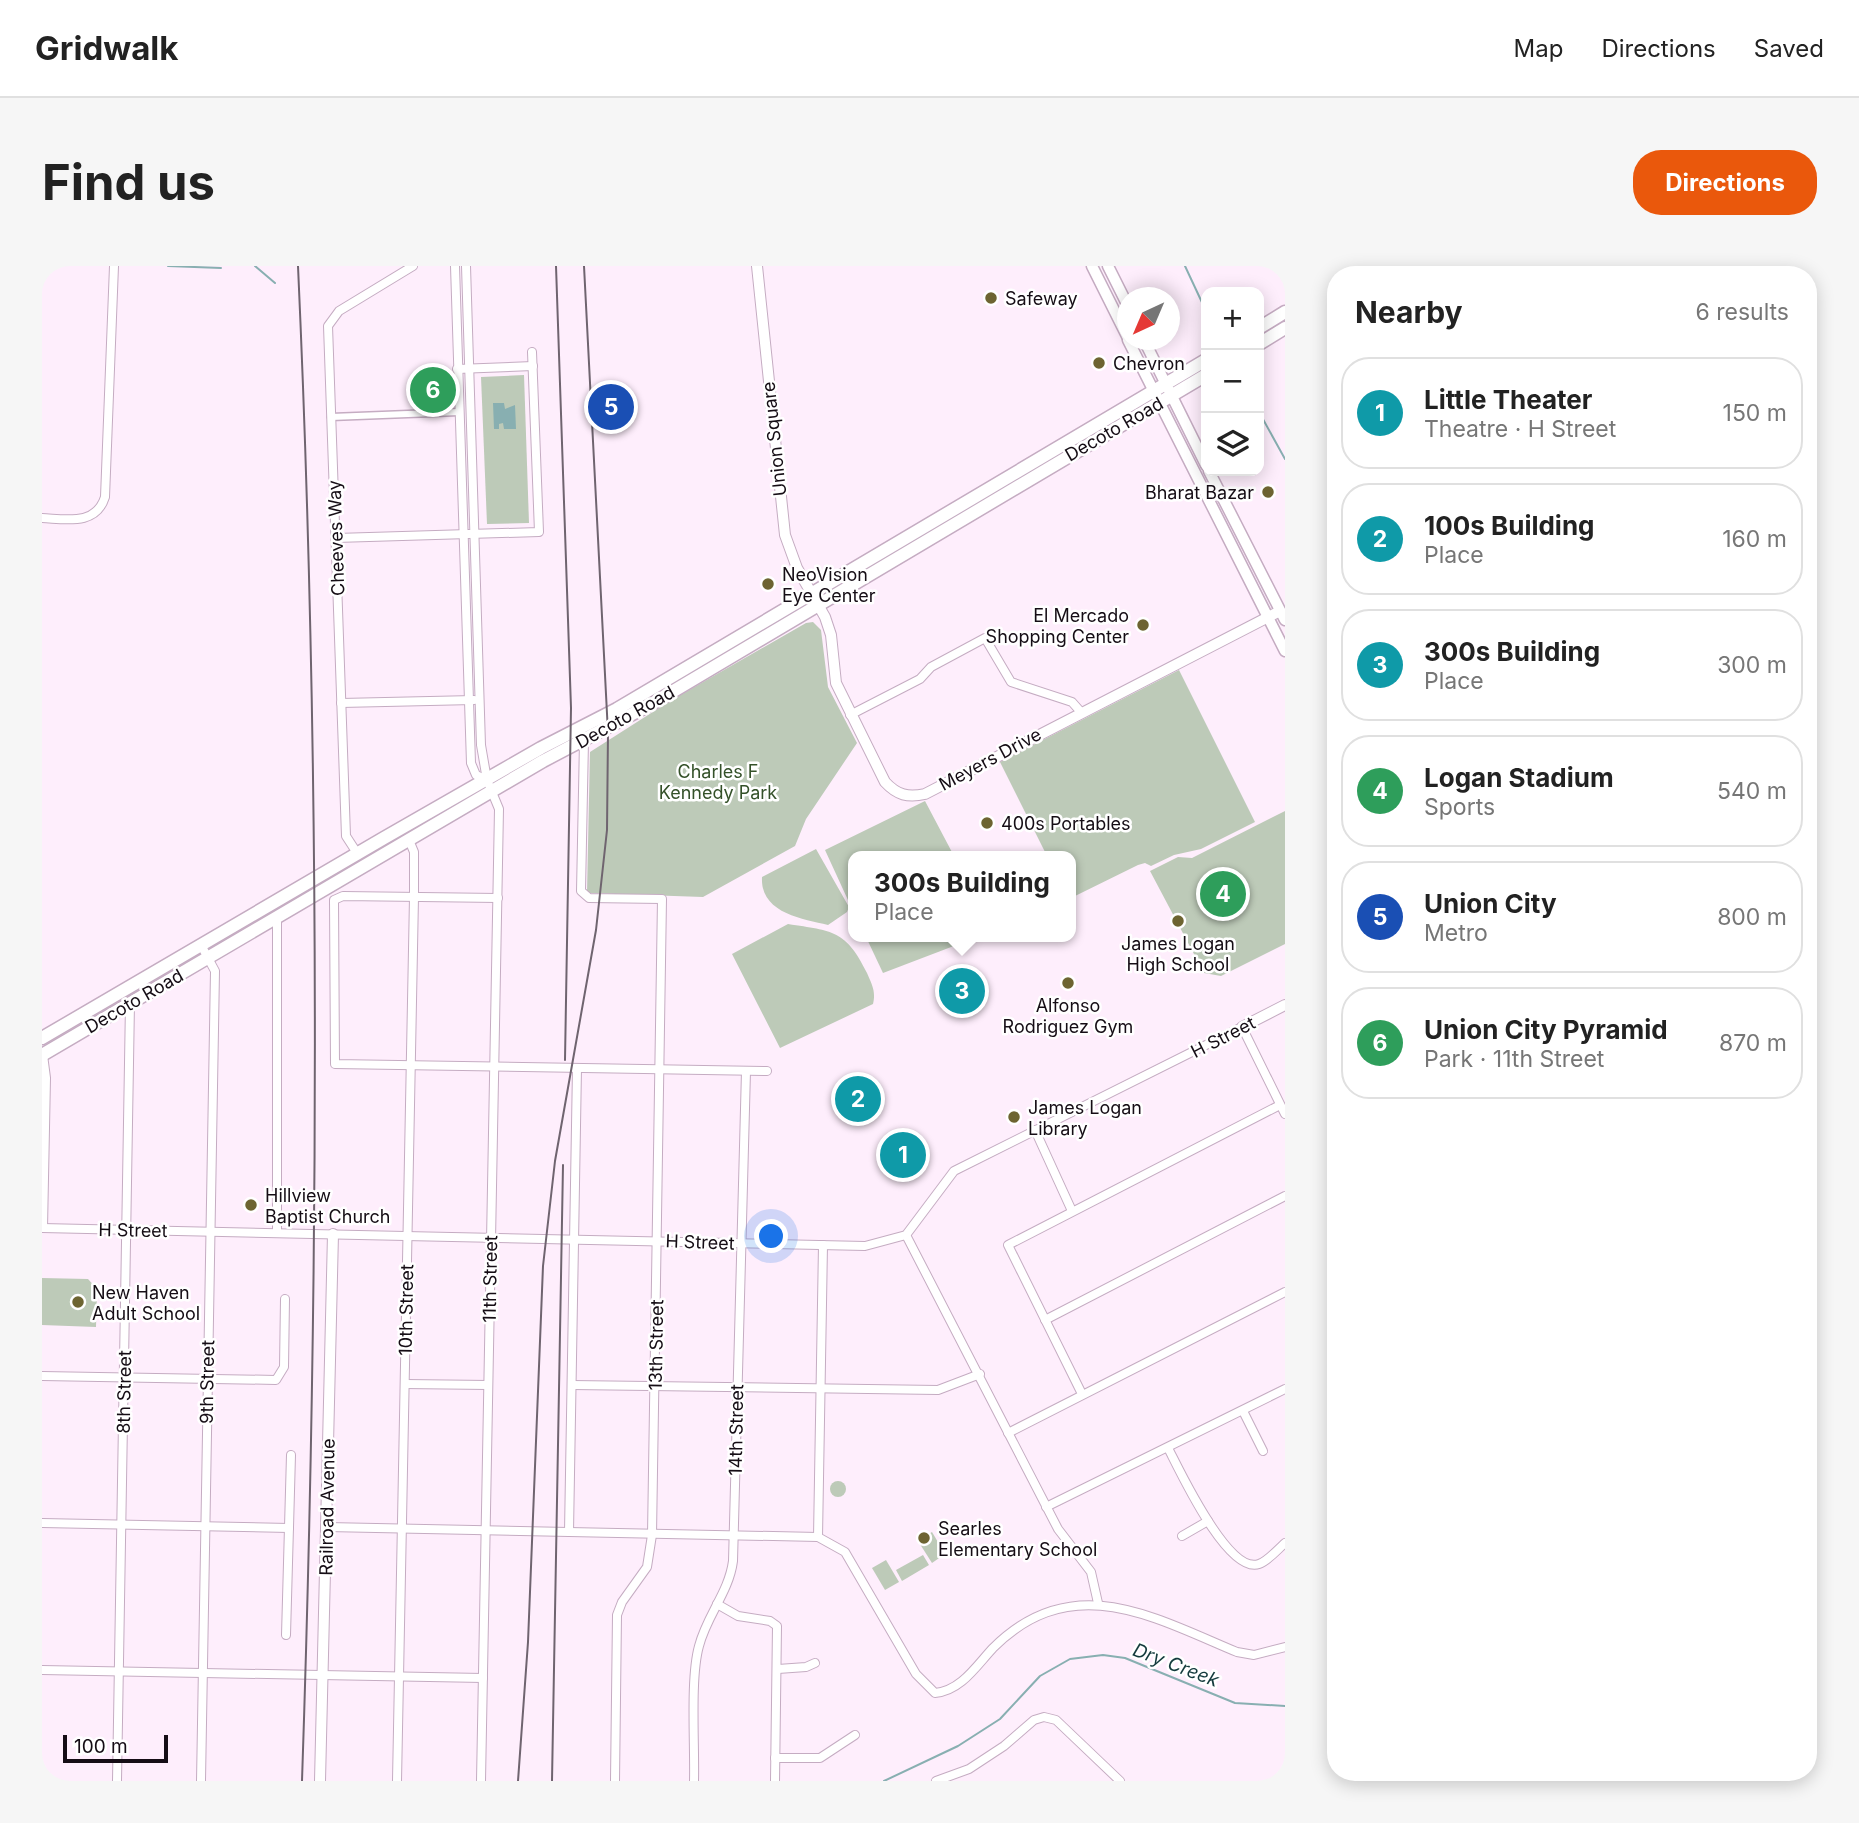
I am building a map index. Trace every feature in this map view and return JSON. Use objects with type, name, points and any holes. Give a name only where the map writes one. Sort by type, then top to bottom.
[{"type":"main road","points":[[1092,266],[1117,317]]},
{"type":"main road","points":[[1108,266],[1118,287]]},
{"type":"main road","points":[[1264,325],[1285,312]]},
{"type":"main road","points":[[1264,341],[1285,328]]},
{"type":"main road","points":[[1136,350],[1163,390],[1201,456]]},
{"type":"main road","points":[[1148,350],[1163,390]]},
{"type":"main road","name":"Decoto Road","points":[[42,1038],[357,853],[490,785],[584,741],[815,598],[943,530],[1004,487],[1043,465],[1047,454],[1163,390],[1201,363]]},
{"type":"main road","name":"Decoto Road","points":[[1163,390],[1201,377]]},
{"type":"main road","name":"Decoto Road","points":[[42,1054],[409,839],[490,785],[617,709],[815,598],[1004,487],[1159,402],[1163,390]]},
{"type":"main road","points":[[1159,402],[1285,652]]},
{"type":"main road","points":[[1212,476],[1284,616]]},
{"type":"street","points":[[42,518],[80,519],[97,513],[106,495],[114,266]]},
{"type":"street","name":"Cheeves Way","points":[[357,853],[345,836],[329,322],[339,311],[413,266]]},
{"type":"street","name":"11th Street","points":[[455,266],[471,763],[476,775],[490,785]]},
{"type":"street","name":"11th Street","points":[[466,266],[481,745],[490,785],[499,808],[481,1781]]},
{"type":"street","name":"Union Square","points":[[757,266],[783,526],[792,557],[815,598]]},
{"type":"street","points":[[335,538],[539,531],[532,352]]},
{"type":"street","points":[[457,369],[533,366]]},
{"type":"street","points":[[331,417],[459,412]]},
{"type":"street","name":"Meyers Drive","points":[[815,598],[831,635],[836,683],[850,715],[885,782],[897,793],[915,796],[1268,618],[1284,616]]},
{"type":"street","points":[[850,715],[920,679],[931,667],[985,638],[1011,682],[1072,702],[1080,711]]},
{"type":"street","points":[[341,703],[481,699]]},
{"type":"street","name":"13th Street","points":[[584,741],[581,891],[584,896],[662,899],[652,1535],[647,1567],[622,1602],[617,1615],[615,1781]]},
{"type":"street","name":"10th Street","points":[[397,1781],[414,897],[414,852],[409,839]]},
{"type":"street","points":[[498,898],[343,896],[334,900],[335,1064],[767,1071]]},
{"type":"street","points":[[276,1232],[277,917]]},
{"type":"street","name":"9th Street","points":[[201,945],[215,971],[201,1781]]},
{"type":"street","name":"8th Street","points":[[117,1781],[130,1003]]},
{"type":"street","name":"H Street","points":[[43,1228],[865,1246],[906,1235],[954,1171],[1285,1004]]},
{"type":"street","points":[[1242,1027],[1285,1115]]},
{"type":"street","points":[[42,1054],[46,1078],[43,1228]]},
{"type":"street","points":[[569,1532],[578,1068]]},
{"type":"street","name":"14th Street","points":[[694,1781],[698,1649],[732,1571],[735,1537],[746,1071]]},
{"type":"street","points":[[1082,1394],[1008,1245],[1280,1105]]},
{"type":"street","points":[[1035,1130],[1073,1211]]},
{"type":"street","points":[[1045,1320],[1285,1196]]},
{"type":"street","name":"Railroad Avenue","points":[[320,1781],[333,1234]]},
{"type":"street","points":[[906,1235],[1058,1529],[1091,1572],[1098,1603]]},
{"type":"street","points":[[818,1537],[823,1245]]},
{"type":"street","points":[[1008,1433],[1285,1292]]},
{"type":"street","points":[[42,1376],[276,1380],[284,1367],[285,1298]]},
{"type":"street","points":[[572,1385],[737,1385],[938,1390],[980,1374]]},
{"type":"street","points":[[405,1384],[488,1385]]},
{"type":"street","points":[[1046,1507],[1285,1389]]},
{"type":"street","points":[[1243,1411],[1263,1451]]},
{"type":"street","points":[[1168,1448],[1208,1521],[1234,1557],[1248,1564],[1259,1564],[1285,1543]]},
{"type":"street","points":[[286,1635],[291,1455]]},
{"type":"street","points":[[1182,1536],[1208,1521]]},
{"type":"street","points":[[42,1523],[289,1528]]},
{"type":"street","points":[[327,1527],[818,1537],[845,1552],[923,1684],[936,1693],[945,1693],[965,1679],[1006,1635],[1039,1616],[1098,1603],[1154,1616],[1237,1653],[1254,1655],[1285,1647]]},
{"type":"street","points":[[717,1604],[738,1616],[770,1621],[777,1626],[775,1781]]},
{"type":"street","points":[[778,1670],[806,1667],[815,1663]]},
{"type":"street","points":[[42,1670],[484,1678]]},
{"type":"street","points":[[936,1781],[969,1769],[1004,1746],[1034,1720],[1044,1717],[1056,1720],[1120,1781]]},
{"type":"street","points":[[775,1758],[820,1758],[855,1735]]},
{"type":"green space","points":[[443,374],[444,406],[423,406],[422,375]]},
{"type":"green space","points":[[524,375],[529,523],[487,524],[481,377]]},
{"type":"green space","name":"Charles F Kennedy Park","points":[[813,622],[821,630],[828,687],[857,743],[806,819],[795,846],[703,897],[587,893],[590,752],[670,701],[806,623]]},
{"type":"green space","points":[[1179,670],[1255,822],[1201,849],[1174,855],[1151,866],[1145,863],[1138,865],[1076,896],[1076,851],[1044,851],[1000,762]]},
{"type":"green space","points":[[925,801],[951,851],[848,851],[848,900],[825,850]]},
{"type":"green space","points":[[1285,811],[1285,944],[1221,976],[1204,973],[1150,871],[1178,857],[1192,858]]},
{"type":"green space","points":[[816,849],[848,910],[828,925],[795,917],[768,899],[763,889],[762,877]]},
{"type":"green space","points":[[788,924],[827,931],[845,940],[867,973],[874,999],[873,1004],[780,1048],[732,954]]},
{"type":"green space","points":[[868,942],[959,944],[883,973]]},
{"type":"green space","points":[[42,1278],[88,1279],[97,1289],[96,1327],[42,1325]]},
{"type":"green space","points":[[838,1481],[844,1483],[844,1495],[838,1497],[832,1495],[830,1489],[832,1483]]},
{"type":"green space","points":[[932,1532],[945,1554],[932,1563],[918,1541]]},
{"type":"green space","points":[[923,1555],[929,1565],[902,1581],[896,1570]]},
{"type":"green space","points":[[886,1560],[899,1582],[885,1590],[872,1568]]},
{"type":"shaded area","points":[[493,403],[504,403],[505,409],[515,405],[516,429],[504,429],[503,423],[499,424],[499,429],[494,429]]},
{"type":"waterway","points":[[168,266],[221,268]]},
{"type":"waterway","points":[[255,266],[275,283]]},
{"type":"waterway","points":[[1185,266],[1201,300]]},
{"type":"waterway","points":[[1260,413],[1285,459]]},
{"type":"waterway","name":"Dry Creek","points":[[884,1781],[958,1746],[1000,1719],[1040,1676],[1070,1659],[1103,1655],[1125,1658],[1235,1703],[1285,1706]]},
{"type":"railway","points":[[298,266],[311,645],[315,1024],[312,1402],[302,1781]]},
{"type":"railway","points":[[556,266],[571,708],[565,1060]]},
{"type":"railway","points":[[518,1781],[528,1642],[543,1266],[555,1161],[596,930],[607,830],[608,733],[584,266]]},
{"type":"railway","points":[[552,1781],[563,1165]]},
{"type":"place","name":"Safeway","points":[[991,298]]},
{"type":"place","name":"Chevron","points":[[1099,363]]},
{"type":"place","name":"Union City Pyramid","points":[[433,390]]},
{"type":"place","name":"Union City","points":[[611,407]]},
{"type":"place","name":"Bharat Bazar","points":[[1268,492]]},
{"type":"place","name":"NeoVision Eye Center","points":[[768,584]]},
{"type":"place","name":"El Mercado Shopping Center","points":[[1143,625]]},
{"type":"place","name":"400s Portables","points":[[987,823]]},
{"type":"place","name":"Logan Stadium","points":[[1223,894]]},
{"type":"place","name":"James Logan High School","points":[[1178,921]]},
{"type":"place","name":"Alfonso Rodriguez Gym","points":[[1068,983]]},
{"type":"place","name":"300s Building","points":[[962,991]]},
{"type":"place","name":"100s Building","points":[[858,1099]]},
{"type":"place","name":"James Logan Library","points":[[1014,1117]]},
{"type":"place","name":"Little Theater","points":[[903,1155]]},
{"type":"place","name":"Hillview Baptist Church","points":[[251,1205]]},
{"type":"place","name":"New Haven Adult School","points":[[78,1302]]},
{"type":"place","name":"Searles Elementary School","points":[[924,1538]]}]
